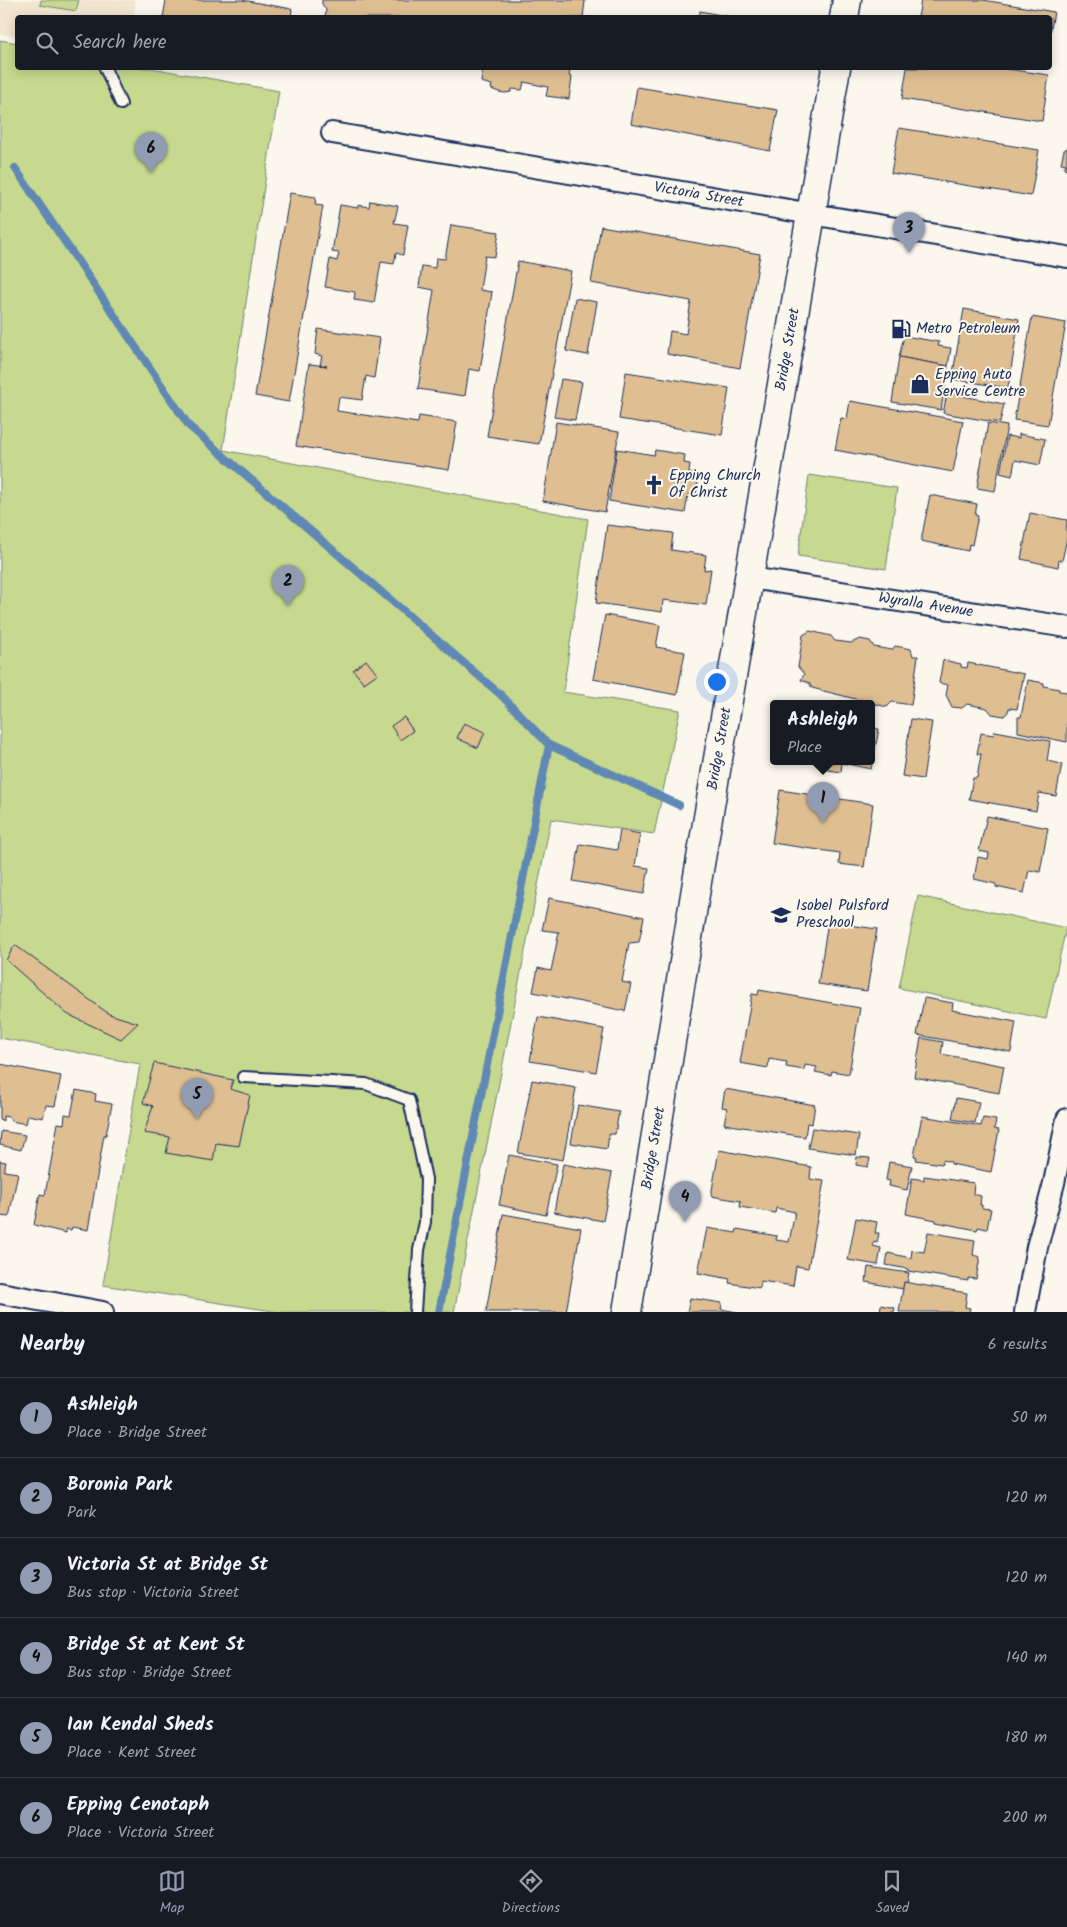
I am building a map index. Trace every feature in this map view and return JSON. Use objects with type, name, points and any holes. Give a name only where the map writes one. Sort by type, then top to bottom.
[{"type":"street","points":[[844,15],[847,0]]},
{"type":"street","name":"Bridge Street","points":[[627,1312],[698,876],[836,70]]},
{"type":"street","name":"Victoria Street","points":[[332,133],[1067,257]]},
{"type":"street","name":"Wyralla Avenue","points":[[750,578],[1067,627]]},
{"type":"street","points":[[1025,1312],[1037,1247],[1054,1183],[1067,1118]]},
{"type":"street","points":[[0,1293],[103,1312]]},
{"type":"lane","points":[[106,70],[121,104]]},
{"type":"lane","points":[[243,1077],[366,1084],[409,1100],[426,1179],[425,1222],[419,1250],[415,1312]]},
{"type":"shaded area","points":[[0,0],[136,0],[133,15],[15,15],[15,37],[0,34]]},
{"type":"green space","points":[[41,0],[79,0],[76,11],[40,5]]},
{"type":"green space","points":[[0,40],[15,43],[15,70],[162,70],[279,91],[223,450],[588,519],[563,692],[680,710],[654,834],[551,819],[454,1312],[279,1312],[103,1285],[140,1064],[0,1038]]},
{"type":"green space","points":[[809,475],[897,488],[886,569],[798,556]]},
{"type":"green space","points":[[918,896],[1066,928],[1046,1019],[899,988]]},
{"type":"building","points":[[166,0],[242,0],[292,9],[291,15],[164,15]]},
{"type":"building","points":[[322,0],[585,1],[583,15],[325,15],[326,10]]},
{"type":"building","points":[[921,0],[983,0],[1054,12],[1052,23],[1052,15],[918,15]]},
{"type":"building","points":[[700,11],[721,15],[699,15]]},
{"type":"building","points":[[483,70],[570,70],[569,76],[572,77],[569,99],[546,96],[548,87],[524,82],[522,90],[512,89],[511,92],[505,93],[491,89],[492,85],[481,82]]},
{"type":"building","points":[[907,70],[1014,70],[1049,75],[1042,121],[902,99]]},
{"type":"building","points":[[637,87],[778,110],[770,151],[631,124]]},
{"type":"building","points":[[899,128],[1039,150],[1031,196],[891,173]]},
{"type":"building","points":[[1067,148],[1067,169],[1064,168],[1066,164],[1061,163],[1064,150]]},
{"type":"building","points":[[290,193],[316,197],[315,205],[323,206],[289,402],[255,396]]},
{"type":"building","points":[[370,201],[398,206],[394,223],[408,225],[403,255],[396,253],[394,264],[381,262],[374,303],[354,300],[355,292],[325,287],[330,259],[337,261],[339,253],[332,252],[340,205],[358,208],[358,205],[369,207]]},
{"type":"building","points":[[451,225],[499,232],[495,257],[485,256],[480,290],[492,292],[480,371],[469,369],[465,396],[418,389],[434,290],[419,287],[422,266],[435,268],[436,258],[445,259]]},
{"type":"building","points":[[601,226],[760,254],[740,368],[667,354],[670,331],[686,334],[691,301],[591,283]]},
{"type":"building","points":[[518,261],[571,271],[539,444],[487,436]]},
{"type":"building","points":[[575,298],[597,302],[588,355],[566,351]]},
{"type":"building","points":[[964,309],[1019,319],[1008,388],[952,379]]},
{"type":"building","points":[[1032,317],[1066,323],[1048,425],[1014,420]]},
{"type":"building","points":[[318,329],[380,338],[374,378],[366,376],[362,400],[339,397],[337,411],[418,423],[419,416],[457,422],[449,470],[296,446],[309,364],[327,366],[320,365],[322,356],[315,354]]},
{"type":"building","points":[[904,336],[939,342],[938,346],[951,348],[948,366],[899,357]]},
{"type":"building","name":"Epping Auto Service Centre","points":[[899,357],[948,366],[941,410],[892,402]]},
{"type":"building","points":[[626,372],[729,388],[722,435],[619,419]]},
{"type":"building","points":[[561,379],[582,382],[575,420],[554,417]]},
{"type":"building","points":[[947,393],[1004,404],[1000,423],[943,413]]},
{"type":"building","points":[[850,401],[963,421],[953,472],[835,450],[841,418],[847,419]]},
{"type":"building","points":[[556,422],[619,432],[605,512],[543,501]]},
{"type":"building","points":[[988,423],[1007,426],[995,491],[977,488]]},
{"type":"building","points":[[1019,434],[1045,439],[1040,465],[1015,460],[1012,476],[1000,473],[1007,436],[1019,438]]},
{"type":"building","name":"Epping Church Of Christ","points":[[617,449],[654,455],[655,450],[685,455],[684,463],[690,464],[689,473],[699,475],[696,495],[688,494],[685,513],[609,501]]},
{"type":"building","points":[[930,495],[977,504],[975,515],[978,516],[972,545],[969,544],[968,551],[921,541]]},
{"type":"building","points":[[1030,513],[1067,520],[1067,538],[1062,561],[1059,560],[1058,567],[1021,559]]},
{"type":"building","points":[[607,525],[673,533],[671,550],[706,555],[704,570],[711,569],[706,605],[663,600],[662,612],[596,603]]},
{"type":"building","points":[[605,615],[660,625],[656,647],[685,652],[677,695],[593,679]]},
{"type":"building","points":[[810,631],[831,636],[835,641],[851,643],[860,639],[870,641],[874,647],[892,650],[895,646],[911,649],[913,656],[918,656],[911,705],[892,702],[887,707],[875,704],[875,700],[859,700],[812,688],[809,683],[801,680],[804,674],[798,667],[803,635]]},
{"type":"building","points":[[366,660],[377,674],[364,683],[353,670]]},
{"type":"building","points":[[943,660],[961,664],[961,667],[967,668],[968,663],[1024,674],[1017,709],[1009,708],[1004,716],[992,714],[987,708],[967,704],[962,708],[952,707],[946,695],[948,685],[939,683]]},
{"type":"building","points":[[1028,680],[1044,683],[1044,686],[1067,692],[1067,742],[1018,732],[1018,717],[1021,717]]},
{"type":"building","points":[[404,717],[413,731],[400,740],[391,726]]},
{"type":"building","points":[[911,719],[932,722],[923,779],[902,776]]},
{"type":"building","points":[[464,723],[485,732],[478,748],[457,738]]},
{"type":"building","points":[[875,728],[879,729],[875,749]]},
{"type":"building","points":[[995,731],[1050,741],[1047,761],[1062,764],[1056,796],[1039,793],[1036,811],[969,799],[973,778],[977,778],[981,754],[977,754],[981,733],[994,735]]},
{"type":"building","points":[[824,765],[842,765],[841,772],[823,769]]},
{"type":"building","points":[[852,765],[872,765],[871,769]]},
{"type":"building","points":[[780,790],[873,804],[864,867],[839,864],[840,853],[772,843]]},
{"type":"building","points":[[987,816],[1048,828],[1040,872],[1029,870],[1024,893],[996,887],[996,884],[974,879],[978,857],[988,859],[989,853],[979,851]]},
{"type":"building","points":[[620,830],[640,834],[635,866],[649,868],[644,894],[573,881],[580,844],[617,850]]},
{"type":"building","points":[[549,898],[644,917],[639,942],[629,943],[622,982],[631,984],[625,1011],[533,992],[538,968],[551,971],[559,932],[542,930]]},
{"type":"building","points":[[828,922],[877,929],[867,991],[818,984]]},
{"type":"building","points":[[15,945],[109,1014],[138,1023],[121,1039],[67,1014],[6,960]]},
{"type":"building","points":[[759,990],[860,1008],[849,1074],[832,1071],[831,1075],[815,1072],[817,1067],[805,1065],[804,1070],[786,1067],[787,1062],[769,1059],[768,1068],[740,1063],[752,994],[758,995]]},
{"type":"building","points":[[924,998],[953,1003],[952,1010],[1016,1022],[1011,1052],[917,1035]]},
{"type":"building","points":[[538,1017],[604,1029],[596,1072],[530,1061]]},
{"type":"building","points":[[921,1038],[943,1042],[941,1054],[1004,1066],[999,1093],[914,1077]]},
{"type":"building","points":[[154,1063],[233,1080],[230,1089],[250,1095],[239,1146],[216,1143],[213,1161],[166,1153],[170,1137],[144,1133],[153,1106],[143,1103]]},
{"type":"building","points":[[0,1064],[61,1076],[55,1106],[46,1105],[43,1118],[28,1115],[26,1124],[11,1121],[9,1117],[3,1116],[3,1121],[0,1120]]},
{"type":"building","points":[[532,1080],[576,1088],[563,1160],[518,1153]]},
{"type":"building","points":[[725,1089],[815,1105],[812,1124],[807,1123],[805,1137],[724,1124],[727,1108],[722,1107]]},
{"type":"building","points":[[76,1090],[96,1094],[95,1101],[112,1104],[106,1135],[104,1135],[88,1230],[72,1227],[71,1230],[66,1229],[66,1233],[34,1225],[40,1194],[45,1195],[58,1123],[64,1124],[65,1114],[71,1115]]},
{"type":"building","points":[[956,1098],[979,1102],[975,1123],[952,1119]]},
{"type":"building","points":[[578,1105],[619,1112],[615,1134],[609,1134],[607,1149],[571,1143]]},
{"type":"building","points":[[922,1116],[981,1126],[983,1118],[996,1120],[994,1129],[999,1130],[991,1172],[951,1164],[951,1162],[943,1160],[942,1164],[916,1160],[917,1157],[914,1156]]},
{"type":"building","points":[[812,1128],[859,1135],[856,1155],[808,1148]]},
{"type":"building","points":[[1,1131],[25,1135],[21,1150],[0,1145]]},
{"type":"building","points":[[719,1150],[811,1167],[810,1179],[824,1181],[808,1268],[796,1266],[793,1286],[761,1281],[760,1288],[729,1283],[730,1279],[698,1273],[707,1228],[736,1233],[737,1229],[777,1236],[776,1240],[789,1242],[795,1212],[776,1208],[775,1213],[740,1207],[741,1201],[711,1196]]},
{"type":"building","points":[[509,1155],[557,1164],[546,1215],[499,1205]]},
{"type":"building","points":[[857,1157],[870,1158],[868,1167],[856,1165]]},
{"type":"building","points":[[0,1161],[6,1162],[4,1171],[18,1173],[9,1217],[0,1216]]},
{"type":"building","points":[[889,1162],[912,1166],[907,1190],[889,1186],[890,1181],[886,1180]]},
{"type":"building","points":[[563,1164],[612,1173],[603,1221],[554,1212]]},
{"type":"building","points":[[924,1176],[974,1183],[973,1194],[981,1196],[980,1205],[982,1205],[982,1208],[991,1209],[987,1229],[978,1227],[977,1230],[906,1214],[912,1178],[924,1180]]},
{"type":"building","points":[[503,1214],[581,1228],[566,1312],[486,1312]]},
{"type":"building","points":[[856,1218],[877,1222],[875,1233],[879,1233],[877,1243],[874,1242],[873,1246],[881,1248],[878,1265],[848,1260]]},
{"type":"building","points":[[928,1232],[975,1240],[973,1255],[980,1257],[976,1279],[968,1278],[968,1281],[908,1271],[908,1269],[886,1265],[888,1253],[911,1258],[912,1250],[924,1252]]},
{"type":"building","points":[[868,1267],[909,1273],[907,1283],[904,1282],[903,1289],[866,1282]]},
{"type":"building","points":[[904,1282],[967,1293],[965,1307],[970,1308],[969,1312],[899,1312]]},
{"type":"building","points":[[690,1298],[722,1303],[721,1309],[737,1312],[687,1312]]},
{"type":"building","points":[[881,1305],[895,1308],[894,1312],[880,1312]]},
{"type":"waterway","points":[[15,168],[189,426],[501,695],[549,745],[439,1312]]},
{"type":"waterway","points":[[549,745],[679,805]]},
{"type":"place","name":"Epping Cenotaph","points":[[151,173]]},
{"type":"place","name":"Victoria St at Bridge St","points":[[909,253]]},
{"type":"place","name":"Metro Petroleum","points":[[901,329]]},
{"type":"place","name":"Epping Auto Service Centre","points":[[920,384]]},
{"type":"place","name":"Epping Church Of Christ","points":[[654,485]]},
{"type":"place","name":"Boronia Park","points":[[288,606]]},
{"type":"place","name":"Ashleigh","points":[[823,823]]},
{"type":"place","name":"Isobel Pulsford Preschool","points":[[781,915]]},
{"type":"place","name":"Ian Kendal Sheds","points":[[197,1119]]},
{"type":"place","name":"Bridge St at Kent St","points":[[685,1222]]}]
